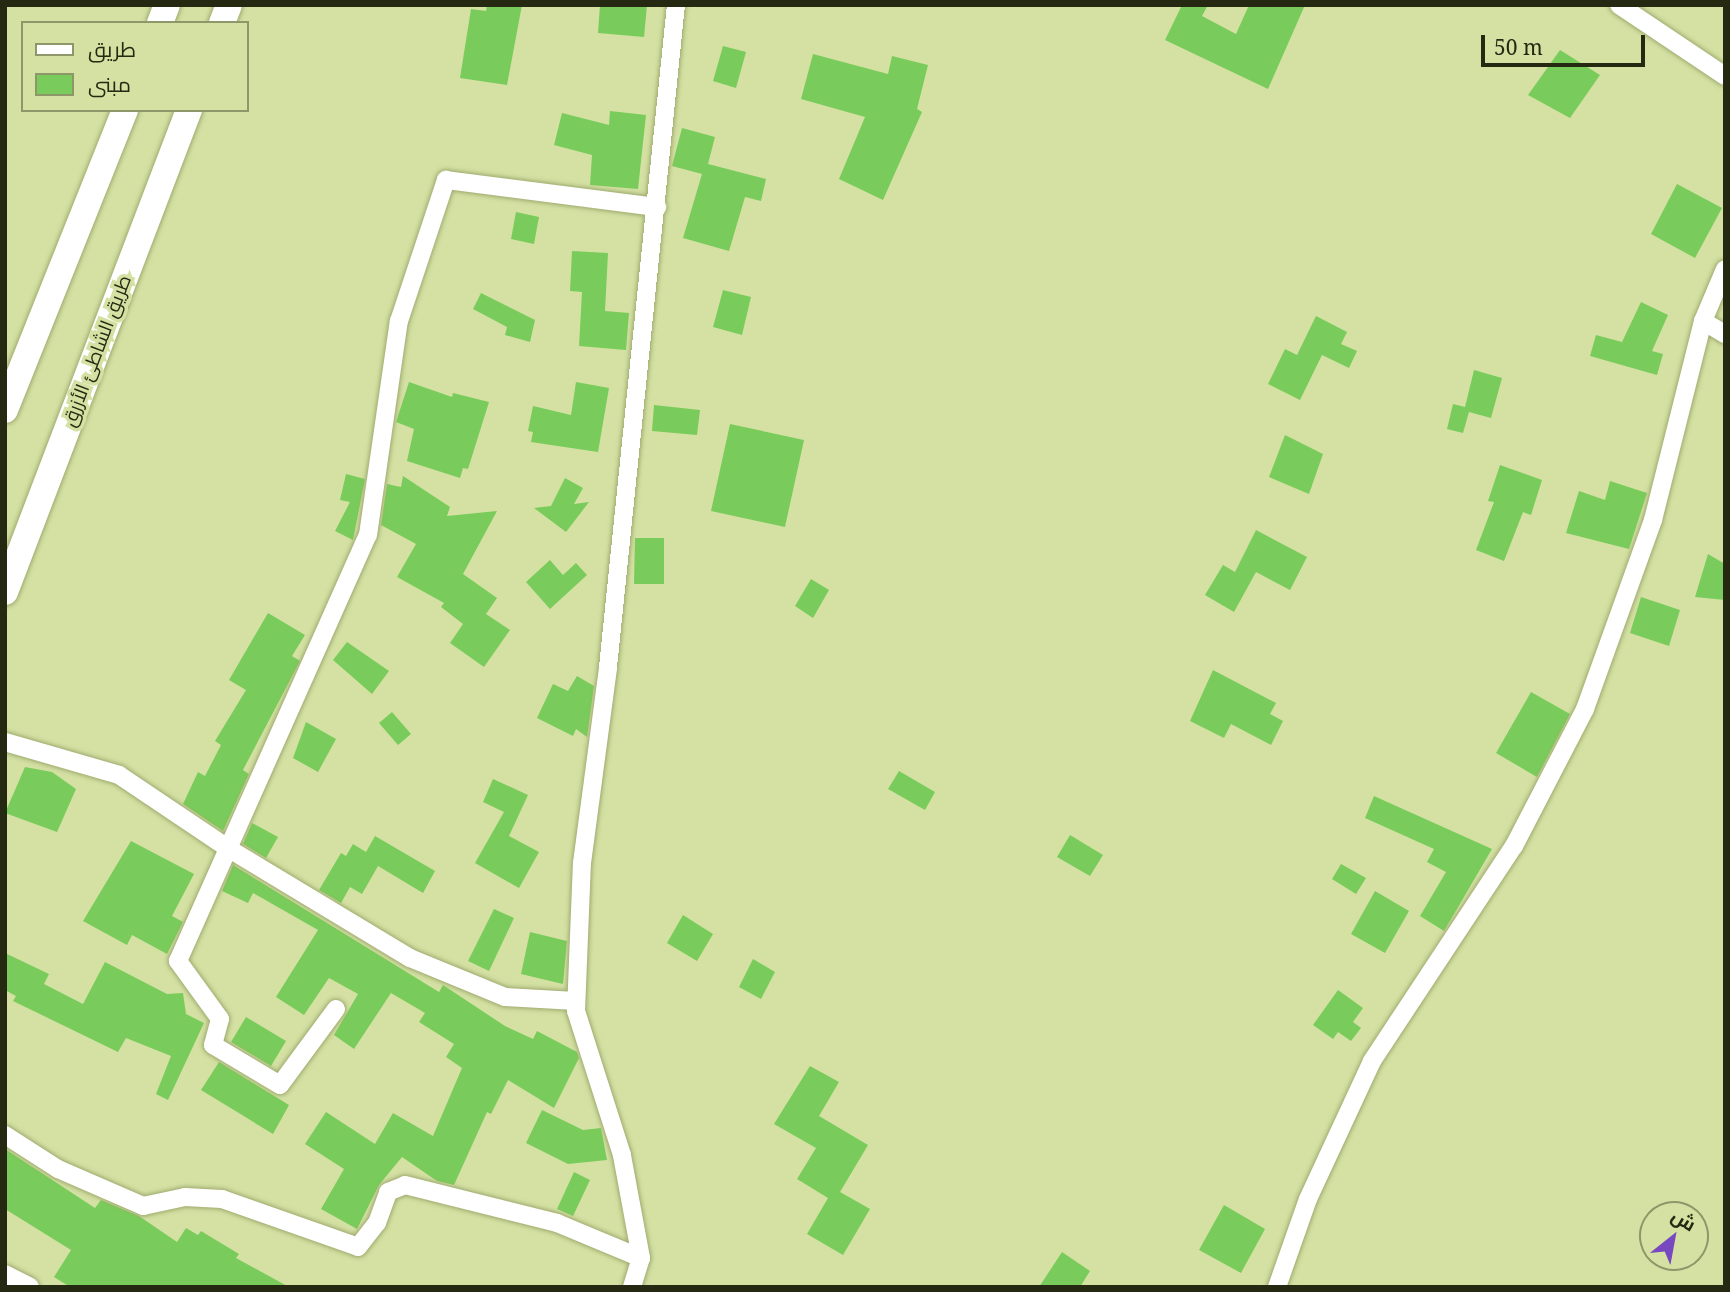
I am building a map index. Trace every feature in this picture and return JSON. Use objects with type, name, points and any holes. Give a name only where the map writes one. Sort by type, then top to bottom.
[{"type":"main road","points":[[5,410],[124,112]]},
{"type":"main road","name":"طريق الشاطئ الأزرق","points":[[5,592],[188,112]]},
{"type":"street","points":[[632,1287],[641,1258],[622,1154],[576,1001],[582,863],[657,207],[676,5]]},
{"type":"street","points":[[1619,5],[1725,76]]},
{"type":"street","points":[[335,1009],[280,1085],[213,1045],[220,1019],[178,961],[226,847],[369,535],[399,321],[446,180],[657,207]]},
{"type":"street","points":[[1277,1287],[1308,1199],[1372,1060],[1514,846],[1585,709],[1653,520],[1703,321],[1725,269]]},
{"type":"street","points":[[1703,321],[1725,334]]},
{"type":"street","points":[[5,742],[119,775],[226,847],[410,958],[505,997],[576,1001]]},
{"type":"street","points":[[5,1135],[58,1169],[143,1206],[185,1198],[222,1199],[358,1247],[377,1223],[388,1192],[405,1185],[557,1223],[641,1258]]},
{"type":"street","points":[[5,1274],[30,1287]]},
{"type":"building","points":[[487,5],[522,5],[507,85],[460,78],[471,9],[486,11]]},
{"type":"building","points":[[600,5],[647,5],[644,37],[598,33]]},
{"type":"building","points":[[1182,5],[1208,5],[1202,16],[1236,34],[1249,5],[1305,5],[1268,89],[1165,40]]},
{"type":"building","points":[[723,46],[746,52],[736,88],[713,81]]},
{"type":"building","points":[[1560,50],[1600,75],[1570,118],[1528,95]]},
{"type":"building","points":[[813,54],[888,74],[892,56],[928,65],[917,109],[922,112],[883,200],[839,179],[865,117],[801,99]]},
{"type":"building","points":[[610,111],[646,115],[638,189],[590,185],[592,155],[554,145],[562,113],[609,125]]},
{"type":"building","points":[[682,128],[715,137],[708,164],[766,179],[761,201],[745,197],[729,251],[683,238],[702,174],[672,166]]},
{"type":"building","points":[[1677,184],[1722,208],[1695,258],[1651,234]]},
{"type":"building","points":[[516,212],[539,217],[534,244],[511,239]]},
{"type":"building","points":[[572,251],[608,253],[605,311],[629,313],[626,350],[579,346],[582,292],[570,291]]},
{"type":"building","points":[[723,290],[751,297],[742,335],[713,327]]},
{"type":"building","points":[[481,293],[535,320],[530,342],[505,335],[507,327],[473,309]]},
{"type":"building","points":[[1641,302],[1668,315],[1652,351],[1663,354],[1657,375],[1590,356],[1596,335],[1622,342]]},
{"type":"building","points":[[1316,316],[1347,332],[1341,344],[1357,351],[1349,368],[1322,355],[1300,400],[1268,384],[1285,349],[1297,355]]},
{"type":"building","points":[[1474,370],[1502,378],[1491,418],[1469,412],[1463,433],[1447,429],[1453,404],[1465,407]]},
{"type":"building","points":[[409,382],[452,397],[453,393],[489,402],[468,469],[463,468],[460,478],[407,461],[414,429],[396,422]]},
{"type":"building","points":[[576,382],[609,388],[598,452],[531,442],[533,432],[528,431],[533,406],[571,415]]},
{"type":"building","points":[[654,405],[700,410],[697,435],[652,431]]},
{"type":"building","points":[[730,424],[804,440],[785,527],[711,511]]},
{"type":"building","points":[[1285,435],[1323,454],[1309,494],[1269,477]]},
{"type":"building","points":[[1500,465],[1542,480],[1531,515],[1523,512],[1504,561],[1476,550],[1494,502],[1488,501]]},
{"type":"building","points":[[346,474],[365,479],[353,540],[335,531],[350,502],[340,500]]},
{"type":"building","points":[[403,476],[450,507],[447,516],[497,511],[463,574],[497,598],[486,614],[510,630],[484,667],[450,643],[463,624],[441,607],[444,603],[397,577],[416,544],[381,525],[387,484],[401,487]]},
{"type":"building","points":[[565,478],[583,488],[574,504],[589,502],[566,532],[534,508],[551,506]]},
{"type":"building","points":[[1610,481],[1647,493],[1629,549],[1566,533],[1579,491],[1605,500]]},
{"type":"building","points":[[1256,530],[1307,557],[1290,590],[1256,572],[1234,612],[1205,595],[1223,565],[1235,572]]},
{"type":"building","points":[[635,538],[664,538],[664,584],[634,584]]},
{"type":"building","points":[[1708,554],[1725,564],[1725,600],[1695,597]]},
{"type":"building","points":[[550,560],[563,575],[576,563],[587,575],[550,609],[526,582]]},
{"type":"building","points":[[811,579],[829,590],[813,618],[795,606]]},
{"type":"building","points":[[1641,597],[1680,610],[1669,646],[1630,633]]},
{"type":"building","points":[[268,613],[305,635],[292,656],[300,661],[243,770],[249,774],[223,831],[183,804],[198,772],[205,776],[221,745],[215,741],[246,690],[229,680]]},
{"type":"building","points":[[347,642],[389,671],[372,694],[333,660]]},
{"type":"building","points":[[1213,670],[1276,703],[1270,714],[1283,721],[1271,745],[1231,724],[1224,738],[1190,721]]},
{"type":"building","points":[[577,676],[594,686],[587,737],[576,729],[573,736],[537,718],[553,684],[568,691]]},
{"type":"building","points":[[1531,692],[1570,714],[1537,777],[1496,753]]},
{"type":"building","points":[[392,712],[411,734],[398,745],[379,723]]},
{"type":"building","points":[[306,722],[336,739],[318,772],[293,758]]},
{"type":"building","points":[[25,767],[52,772],[76,789],[57,832],[5,813]]},
{"type":"building","points":[[899,771],[935,792],[925,810],[888,789]]},
{"type":"building","points":[[493,779],[528,795],[509,836],[539,852],[519,888],[475,863],[504,812],[483,802]]},
{"type":"building","points":[[1374,796],[1492,849],[1444,931],[1420,916],[1446,872],[1427,862],[1434,849],[1365,818]]},
{"type":"building","points":[[252,823],[278,837],[266,858],[243,844]]},
{"type":"building","points":[[1070,835],[1103,855],[1090,876],[1057,857]]},
{"type":"building","points":[[375,836],[435,871],[423,893],[378,866],[362,894],[350,887],[341,903],[319,890],[341,853],[346,856],[353,844],[366,852]]},
{"type":"building","points":[[131,841],[194,874],[172,916],[183,922],[167,954],[132,935],[127,945],[83,921]]},
{"type":"building","points":[[1341,864],[1366,878],[1356,894],[1332,879]]},
{"type":"building","points":[[233,865],[439,992],[443,985],[505,1026],[533,1039],[537,1031],[577,1052],[579,1058],[554,1108],[508,1080],[491,1114],[487,1112],[454,1185],[437,1181],[402,1157],[379,1185],[357,1229],[321,1209],[344,1169],[305,1144],[326,1112],[375,1144],[393,1113],[433,1136],[462,1068],[446,1057],[454,1044],[419,1022],[425,1013],[391,993],[354,1049],[334,1035],[358,994],[329,978],[304,1015],[276,997],[318,930],[253,893],[248,903],[222,891]]},
{"type":"building","points":[[1375,891],[1409,911],[1385,953],[1351,934]]},
{"type":"building","points":[[494,909],[514,918],[489,971],[468,961]]},
{"type":"building","points":[[683,915],[713,934],[697,961],[667,943]]},
{"type":"building","points":[[530,932],[567,941],[563,984],[521,974]]},
{"type":"building","points":[[5,953],[49,974],[44,984],[83,1004],[105,962],[167,994],[183,993],[186,1014],[204,1023],[168,1100],[156,1094],[171,1056],[126,1038],[118,1052],[13,1001],[16,996],[5,990]]},
{"type":"building","points":[[753,959],[775,972],[761,999],[739,987]]},
{"type":"building","points":[[1338,990],[1363,1008],[1353,1022],[1361,1028],[1351,1041],[1338,1032],[1333,1039],[1313,1025]]},
{"type":"building","points":[[246,1017],[286,1041],[271,1066],[231,1042]]},
{"type":"building","points":[[219,1062],[289,1105],[273,1134],[201,1090]]},
{"type":"building","points":[[810,1066],[839,1082],[819,1116],[868,1145],[840,1192],[870,1209],[843,1255],[807,1234],[828,1198],[797,1179],[816,1148],[774,1124]]},
{"type":"building","points":[[542,1110],[583,1130],[601,1128],[607,1160],[568,1164],[526,1143]]},
{"type":"building","points":[[5,1149],[95,1208],[101,1200],[139,1216],[177,1242],[186,1228],[198,1235],[201,1231],[239,1254],[236,1258],[289,1287],[70,1287],[54,1277],[71,1250],[5,1209]]},
{"type":"building","points":[[574,1172],[590,1180],[573,1216],[557,1209]]},
{"type":"building","points":[[1224,1205],[1265,1229],[1241,1273],[1199,1250]]},
{"type":"building","points":[[1062,1252],[1090,1271],[1080,1287],[1039,1287]]}]
